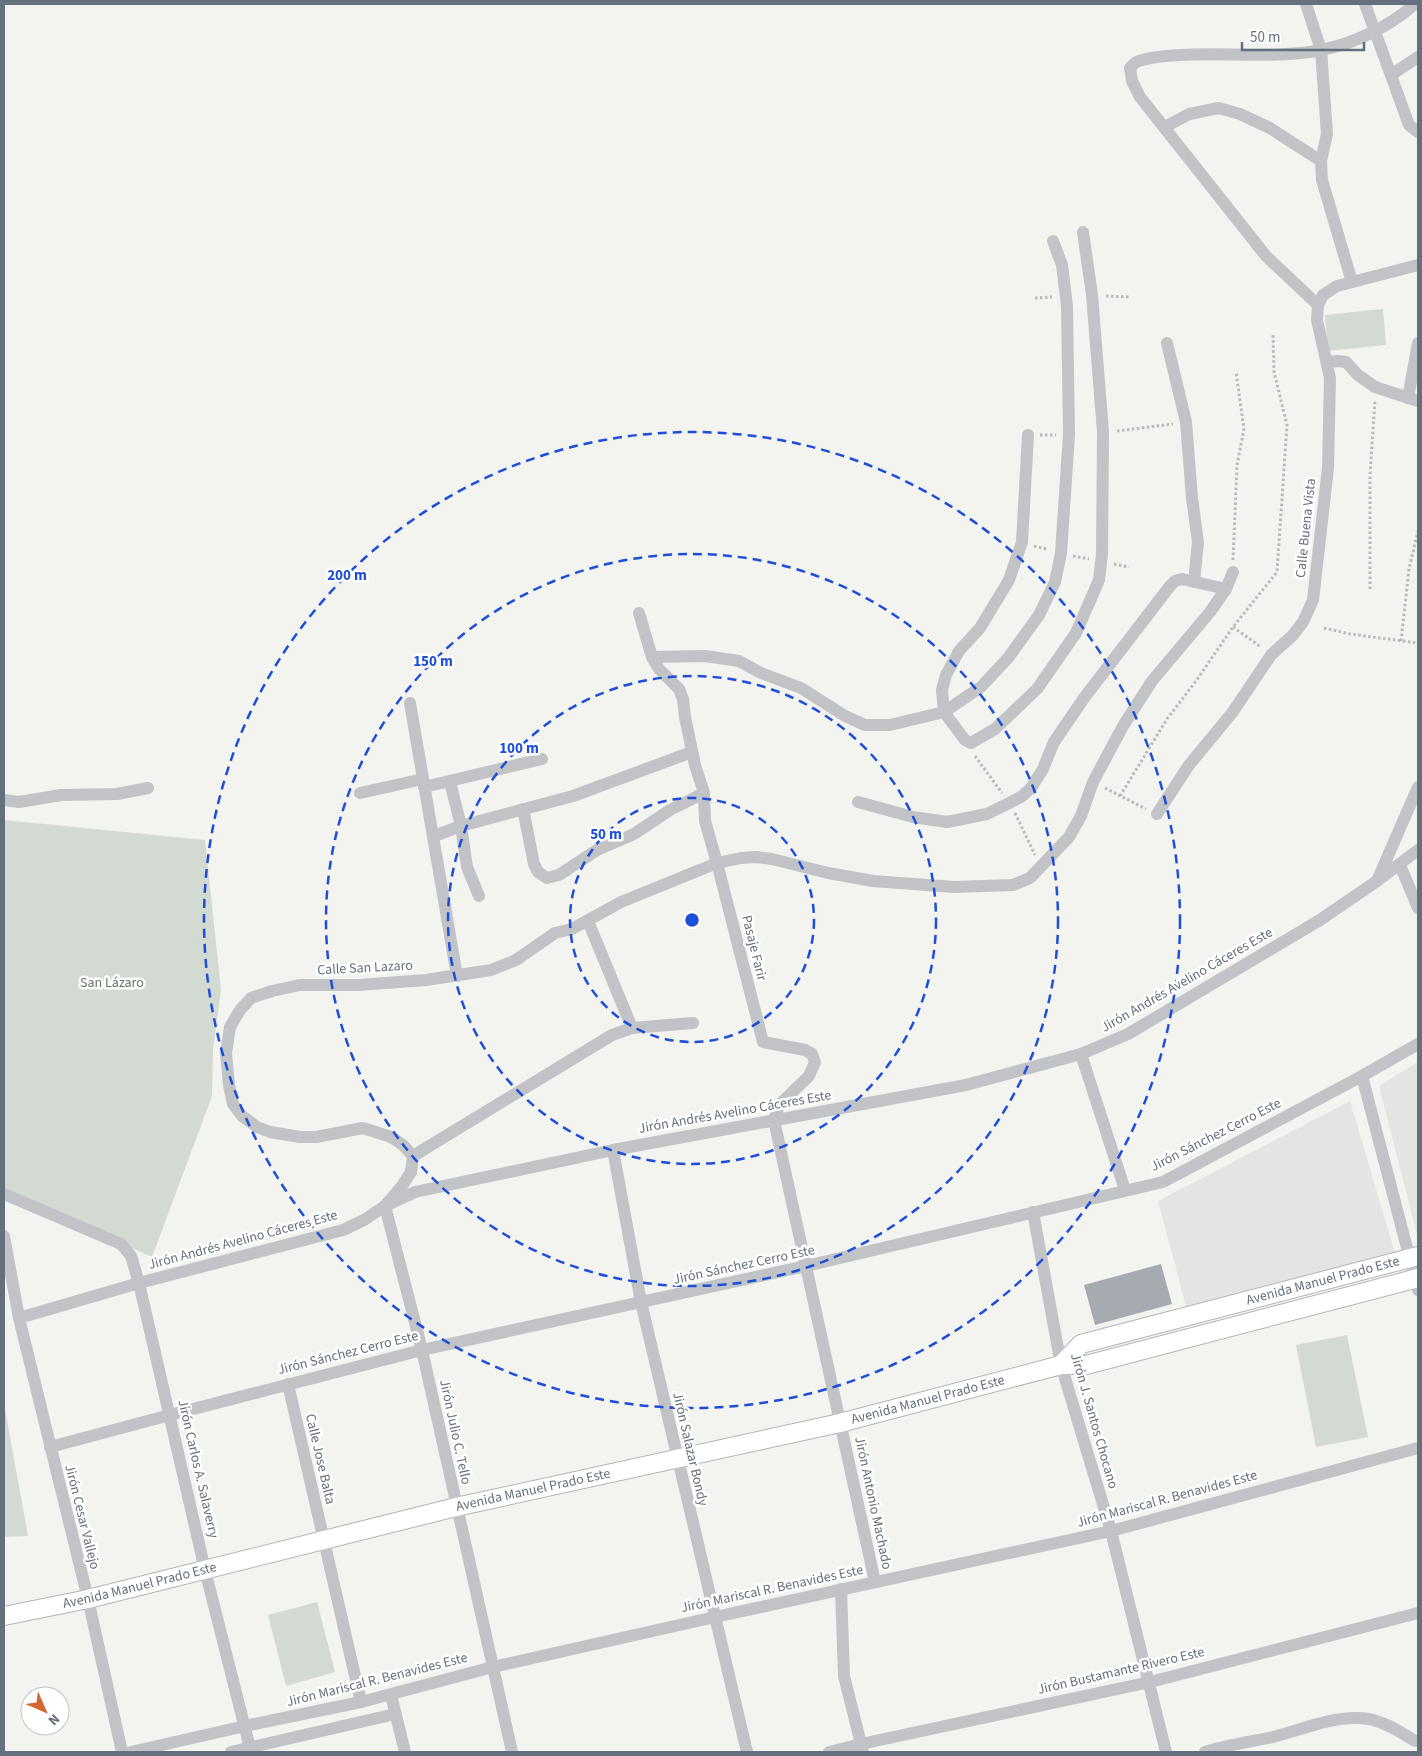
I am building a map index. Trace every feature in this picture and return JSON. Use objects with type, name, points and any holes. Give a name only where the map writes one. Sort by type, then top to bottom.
[{"type":"street","points":[[1306,4],[1321,50],[1327,134],[1321,161],[1322,180],[1352,282]]},
{"type":"street","points":[[1365,4],[1409,125],[1418,132]]},
{"type":"street","points":[[1415,4],[1375,31],[1321,50],[1290,54],[1204,53],[1154,57],[1137,61],[1130,68],[1132,81],[1140,97],[1266,256],[1318,305],[1323,295],[1337,286],[1418,265]]},
{"type":"street","points":[[1391,75],[1418,57]]},
{"type":"street","points":[[1165,127],[1189,114],[1218,108],[1240,114],[1270,128],[1321,161]]},
{"type":"street","points":[[1028,435],[1022,542],[1009,580],[980,628],[959,651],[946,675],[942,690],[944,712],[965,740],[971,743],[995,729],[1036,689],[1076,634],[1099,580],[1102,554],[1103,432],[1092,296],[1083,232]]},
{"type":"street","points":[[652,657],[705,656],[739,661],[760,674],[801,688],[845,716],[865,725],[890,725],[944,712],[981,686],[1008,658],[1039,615],[1055,582],[1061,553],[1069,435],[1067,306],[1062,265],[1053,241]]},
{"type":"street","name":"Calle Buena Vista","points":[[1157,814],[1190,766],[1232,713],[1271,655],[1293,635],[1303,622],[1314,600],[1328,468],[1330,378],[1328,362],[1317,320],[1318,305]]},
{"type":"street","points":[[1166,343],[1186,422],[1192,498],[1198,542],[1194,582]]},
{"type":"street","points":[[1328,362],[1346,362],[1358,375],[1375,387],[1413,399],[1418,343]]},
{"type":"street","name":"Calle San Lazaro","points":[[413,1156],[403,1145],[391,1137],[363,1128],[316,1138],[283,1135],[257,1127],[242,1116],[233,1104],[226,1053],[230,1028],[240,1010],[251,998],[300,985],[360,985],[457,976],[491,970],[516,960],[555,933],[572,929],[622,902],[717,862],[756,857],[873,881],[954,886],[1014,885],[1030,878],[1069,837],[1081,816],[1093,782],[1123,726],[1152,681],[1205,618],[1226,589],[1233,572]]},
{"type":"street","points":[[858,802],[913,817],[947,822],[987,814],[1021,797],[1031,788],[1043,769],[1054,742],[1084,698],[1170,586],[1175,581],[1182,579],[1226,589]]},
{"type":"street","name":"Pasaje Farir","points":[[639,613],[652,657],[659,669],[678,689],[683,699],[692,752],[704,793],[705,821],[763,1042],[805,1050],[812,1054],[815,1062],[809,1076],[779,1105],[774,1120]]},
{"type":"street","points":[[410,703],[457,976]]},
{"type":"street","points":[[434,836],[461,826],[573,796],[692,752]]},
{"type":"street","points":[[360,793],[423,783],[450,782],[542,759]]},
{"type":"street","points":[[450,782],[461,826],[467,867],[479,896]]},
{"type":"street","points":[[1378,881],[1418,786]]},
{"type":"street","points":[[4,800],[19,802],[61,794],[117,794],[148,788]]},
{"type":"street","points":[[523,809],[534,864],[538,872],[547,878],[559,875],[597,850],[634,834],[670,810],[704,793]]},
{"type":"street","name":"Jirón Andrés Avelino Cáceres Este","points":[[19,1318],[139,1283],[343,1230],[364,1220],[385,1206],[415,1192],[613,1150],[966,1085],[1081,1054],[1145,1025],[1320,920],[1378,881],[1418,850]]},
{"type":"street","points":[[1400,865],[1418,908]]},
{"type":"street","points":[[588,921],[632,1028]]},
{"type":"street","points":[[385,1206],[411,1172],[413,1156],[612,1035],[632,1028],[693,1023]]},
{"type":"street","name":"Jirón Sánchez Cerro Este","points":[[50,1447],[170,1414],[422,1350],[806,1266],[1163,1182],[1418,1044]]},
{"type":"street","points":[[1081,1054],[1125,1190]]},
{"type":"street","points":[[1362,1076],[1414,1258],[1417,1282]]},
{"type":"street","name":"Jirón Antonio Machado","points":[[774,1120],[875,1582]]},
{"type":"street","name":"Jirón Salazar Bondy","points":[[613,1150],[641,1302],[747,1752]]},
{"type":"street","name":"Jirón Carlos A. Salaverry","points":[[4,1194],[121,1244],[131,1256],[170,1414],[205,1570],[250,1748]]},
{"type":"street","name":"Jirón Julio C. Tello","points":[[385,1206],[422,1350],[512,1752]]},
{"type":"street","name":"Jirón J. Santos Chocano","points":[[1033,1212],[1061,1365],[1111,1531],[1166,1752]]},
{"type":"street","name":"Jirón Cesar Vallejo","points":[[4,1236],[19,1318],[88,1599],[122,1752]]},
{"type":"street","name":"Avenida Manuel Prado Este","points":[[1061,1365],[1081,1344],[1414,1258]]},
{"type":"street","name":"Avenida Manuel Prado Este","points":[[4,1616],[88,1599],[456,1507],[840,1423],[1061,1365],[1086,1365],[1417,1282]]},
{"type":"street","name":"Calle Jose Balta","points":[[288,1384],[361,1702]]},
{"type":"street","name":"Jirón Mariscal R. Benavides Este","points":[[131,1752],[391,1695],[493,1667],[1111,1531],[1418,1448]]},
{"type":"street","points":[[841,1589],[844,1676],[862,1748]]},
{"type":"street","name":"Jirón Bustamante Rivero Este","points":[[829,1752],[862,1748],[1150,1682],[1418,1613]]},
{"type":"street","points":[[391,1695],[405,1752]]},
{"type":"street","points":[[231,1752],[395,1714]]},
{"type":"street","points":[[1205,1752],[1216,1748],[1273,1737],[1326,1722],[1359,1718],[1383,1724],[1418,1741]]},
{"type":"path","points":[[1233,572],[1237,465],[1244,428],[1236,372]]},
{"type":"path","points":[[1370,589],[1370,474],[1375,387]]},
{"type":"path","points":[[1401,641],[1409,569],[1418,531]]},
{"type":"path","points":[[1233,627],[1271,655]]},
{"type":"path","points":[[1324,628],[1418,643]]},
{"type":"path","points":[[1093,782],[1157,814]]},
{"type":"shaded area","points":[[1418,1062],[1418,1238],[1379,1086]]},
{"type":"shaded area","points":[[1350,1101],[1395,1253],[1187,1310],[1158,1201]]},
{"type":"green space","points":[[1383,309],[1386,345],[1328,351],[1325,315]]},
{"type":"green space","name":"San Lázaro","points":[[4,820],[205,840],[221,990],[213,1050],[212,1096],[152,1257],[4,1191]]},
{"type":"green space","points":[[1347,1335],[1368,1437],[1316,1447],[1296,1345]]},
{"type":"green space","points":[[4,1404],[28,1536],[4,1537]]},
{"type":"green space","points":[[317,1602],[335,1672],[286,1686],[268,1615]]},
{"type":"building","points":[[1161,1264],[1172,1304],[1095,1325],[1084,1285]]}]
